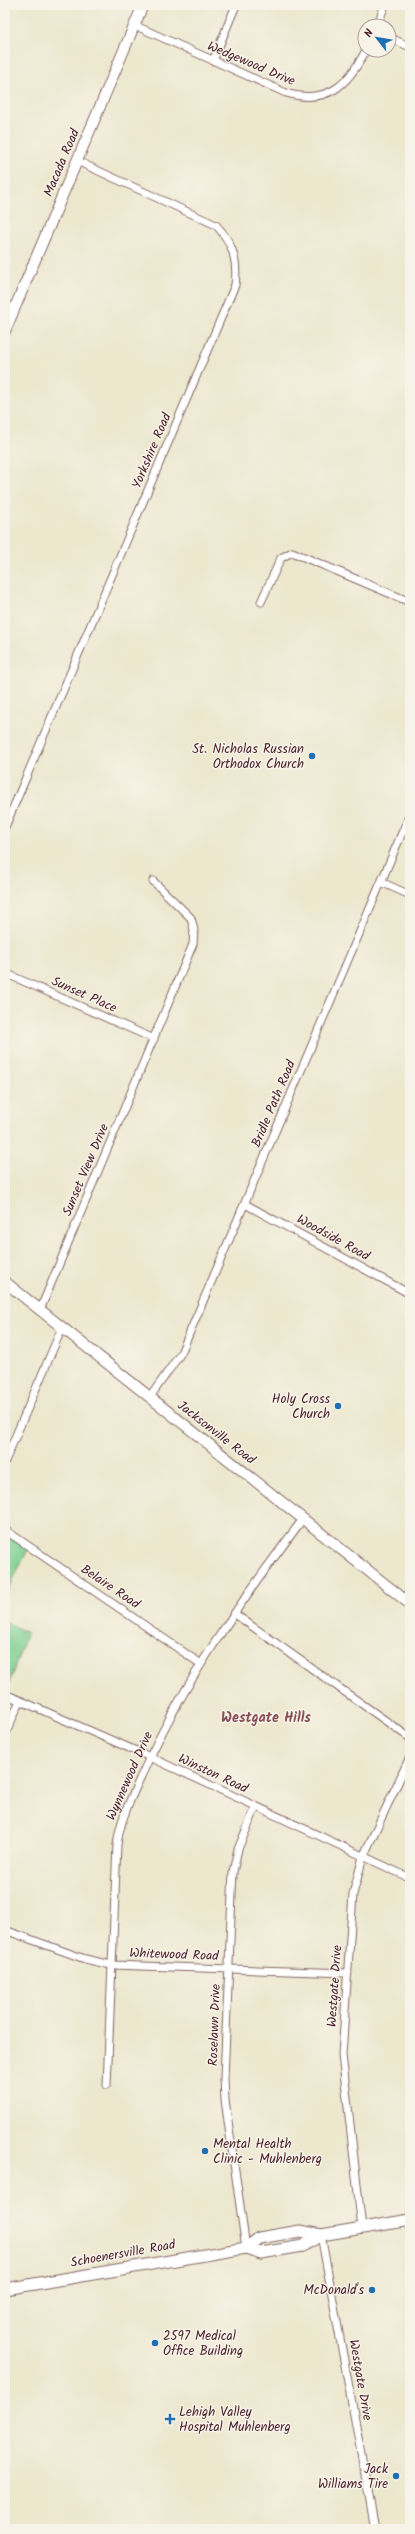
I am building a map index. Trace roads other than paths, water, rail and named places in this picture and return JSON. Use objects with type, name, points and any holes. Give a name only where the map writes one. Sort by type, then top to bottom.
[{"type":"main road","name":"Schoenersville Road","points":[[5,2289],[246,2248],[259,2238],[300,2231],[321,2235],[410,2220]]},
{"type":"street","name":"Macada Road","points":[[5,330],[143,5]]},
{"type":"street","points":[[213,61],[236,5]]},
{"type":"street","points":[[380,18],[385,5]]},
{"type":"street","name":"Wedgewood Drive","points":[[134,25],[286,93],[308,98],[328,94],[335,90],[352,73],[361,58]]},
{"type":"street","points":[[397,40],[410,46]]},
{"type":"street","name":"Yorkshire Road","points":[[5,827],[235,285],[237,273],[231,245],[216,225],[77,161]]},
{"type":"street","points":[[261,602],[281,558],[292,552],[410,602]]},
{"type":"street","name":"Bridle Path Road","points":[[150,1397],[182,1353],[410,814]]},
{"type":"street","name":"Sunset View Drive","points":[[40,1310],[187,962],[193,944],[194,930],[191,918],[153,881]]},
{"type":"street","points":[[381,882],[410,895]]},
{"type":"street","name":"Sunset Place","points":[[5,973],[154,1039]]},
{"type":"street","name":"Woodside Road","points":[[245,1204],[410,1294]]},
{"type":"street","name":"Jacksonville Road","points":[[5,1282],[410,1604]]},
{"type":"street","points":[[5,1461],[62,1328]]},
{"type":"street","name":"Wynnewood Drive","points":[[107,2086],[111,1964],[118,1836],[124,1814],[180,1697],[235,1614],[303,1519]]},
{"type":"street","name":"Belaire Road","points":[[5,1530],[201,1664]]},
{"type":"street","points":[[235,1614],[410,1738]]},
{"type":"street","name":"Winston Road","points":[[5,1694],[150,1757],[410,1878]]},
{"type":"street","points":[[5,1735],[20,1701]]},
{"type":"street","name":"Westgate Drive","points":[[362,2228],[343,2077],[342,2055],[353,1894],[363,1857],[410,1757]]},
{"type":"street","name":"Roselawn Drive","points":[[246,2248],[224,2089],[235,1861],[256,1807]]},
{"type":"street","name":"Whitewood Road","points":[[5,1930],[85,1959],[111,1964],[348,1973]]},
{"type":"street","name":"Westgate Drive","points":[[321,2235],[375,2529]]},
{"type":"place","name":"St. Nicholas Russian Orthodox Church","points":[[312,756]]},
{"type":"place","name":"Holy Cross Church","points":[[338,1406]]},
{"type":"place","name":"Mental Health Clinic - Muhlenberg","points":[[205,2151]]},
{"type":"place","name":"McDonald's","points":[[372,2290]]},
{"type":"place","name":"2597 Medical Office Building","points":[[155,2343]]},
{"type":"place","name":"Lehigh Valley Hospital Muhlenberg","points":[[170,2419]]},
{"type":"place","name":"Jack Williams Tire","points":[[396,2476]]},
{"type":"district","name":"Westgate Hills","points":[[266,1718]]}]
